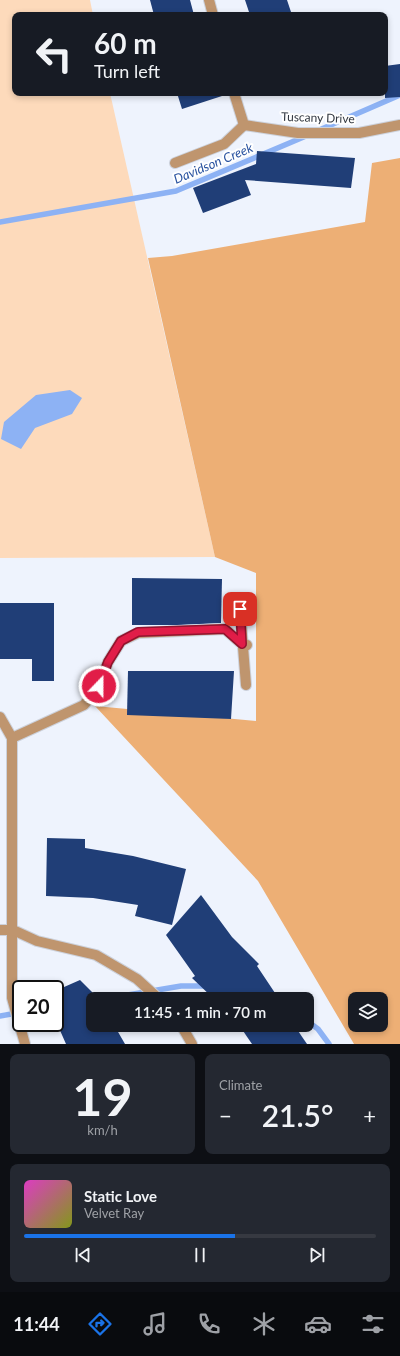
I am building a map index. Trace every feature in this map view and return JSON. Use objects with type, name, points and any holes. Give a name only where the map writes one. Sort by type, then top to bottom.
[{"type":"street","points":[[209,0],[212,12]]},
{"type":"street","points":[[175,163],[224,144],[244,125],[235,96]]},
{"type":"street","name":"Tuscany Drive","points":[[244,125],[298,132],[359,132],[400,125]]},
{"type":"street","points":[[240,609],[245,645],[246,686]]},
{"type":"street","points":[[12,738],[84,705],[99,686],[108,662],[121,641],[138,632],[225,629],[245,645]]},
{"type":"street","points":[[0,717],[12,738],[12,998],[25,1044]]},
{"type":"street","points":[[0,930],[13,930],[37,941],[96,955],[137,979],[151,992]]},
{"type":"street","points":[[185,1032],[192,1044]]},
{"type":"shaded area","points":[[0,0],[90,0],[92,12],[12,12],[12,96],[111,96],[215,557],[0,558]]},
{"type":"shaded area","points":[[400,158],[400,1044],[354,1044],[258,881],[95,706],[256,721],[256,573],[215,557],[148,258],[172,256],[365,222],[372,163]]},
{"type":"water","points":[[70,390],[82,398],[72,414],[35,428],[21,449],[1,439],[4,422],[36,395]]},
{"type":"building","points":[[150,0],[190,0],[193,12],[153,12]]},
{"type":"building","points":[[245,0],[287,0],[291,12],[249,12]]},
{"type":"building","points":[[400,64],[400,97],[385,98],[385,96],[388,96],[388,66]]},
{"type":"building","points":[[178,96],[222,96],[182,109]]},
{"type":"building","points":[[257,151],[355,158],[351,188],[245,180],[251,195],[203,213],[193,188],[256,164]]},
{"type":"building","points":[[132,578],[222,579],[221,623],[132,625]]},
{"type":"building","points":[[0,603],[54,603],[54,681],[32,681],[32,659],[0,659]]},
{"type":"building","points":[[128,671],[234,671],[231,719],[127,715]]},
{"type":"building","points":[[47,838],[85,839],[85,848],[133,856],[186,869],[172,925],[135,916],[138,905],[93,898],[46,896]]},
{"type":"building","points":[[201,895],[232,937],[259,964],[257,966],[274,992],[207,992],[192,978],[195,976],[166,935]]},
{"type":"building","points":[[80,980],[92,992],[86,992],[86,1032],[118,1032],[125,1044],[66,1044],[61,1032],[64,1032],[64,987]]},
{"type":"building","points":[[244,1032],[299,1032],[307,1044],[252,1044]]},
{"type":"waterway","name":"Davidson Creek","points":[[317,131],[400,95]]},
{"type":"waterway","name":"Davidson Creek","points":[[0,222],[176,191],[306,136]]},
{"type":"waterway","points":[[145,992],[181,986],[208,986]]},
{"type":"waterway","points":[[0,1016],[12,1014]]},
{"type":"waterway","points":[[314,1026],[329,1044]]},
{"type":"route","points":[[99,686],[108,662],[121,641],[138,632],[225,629],[242,644],[240,609]]}]
